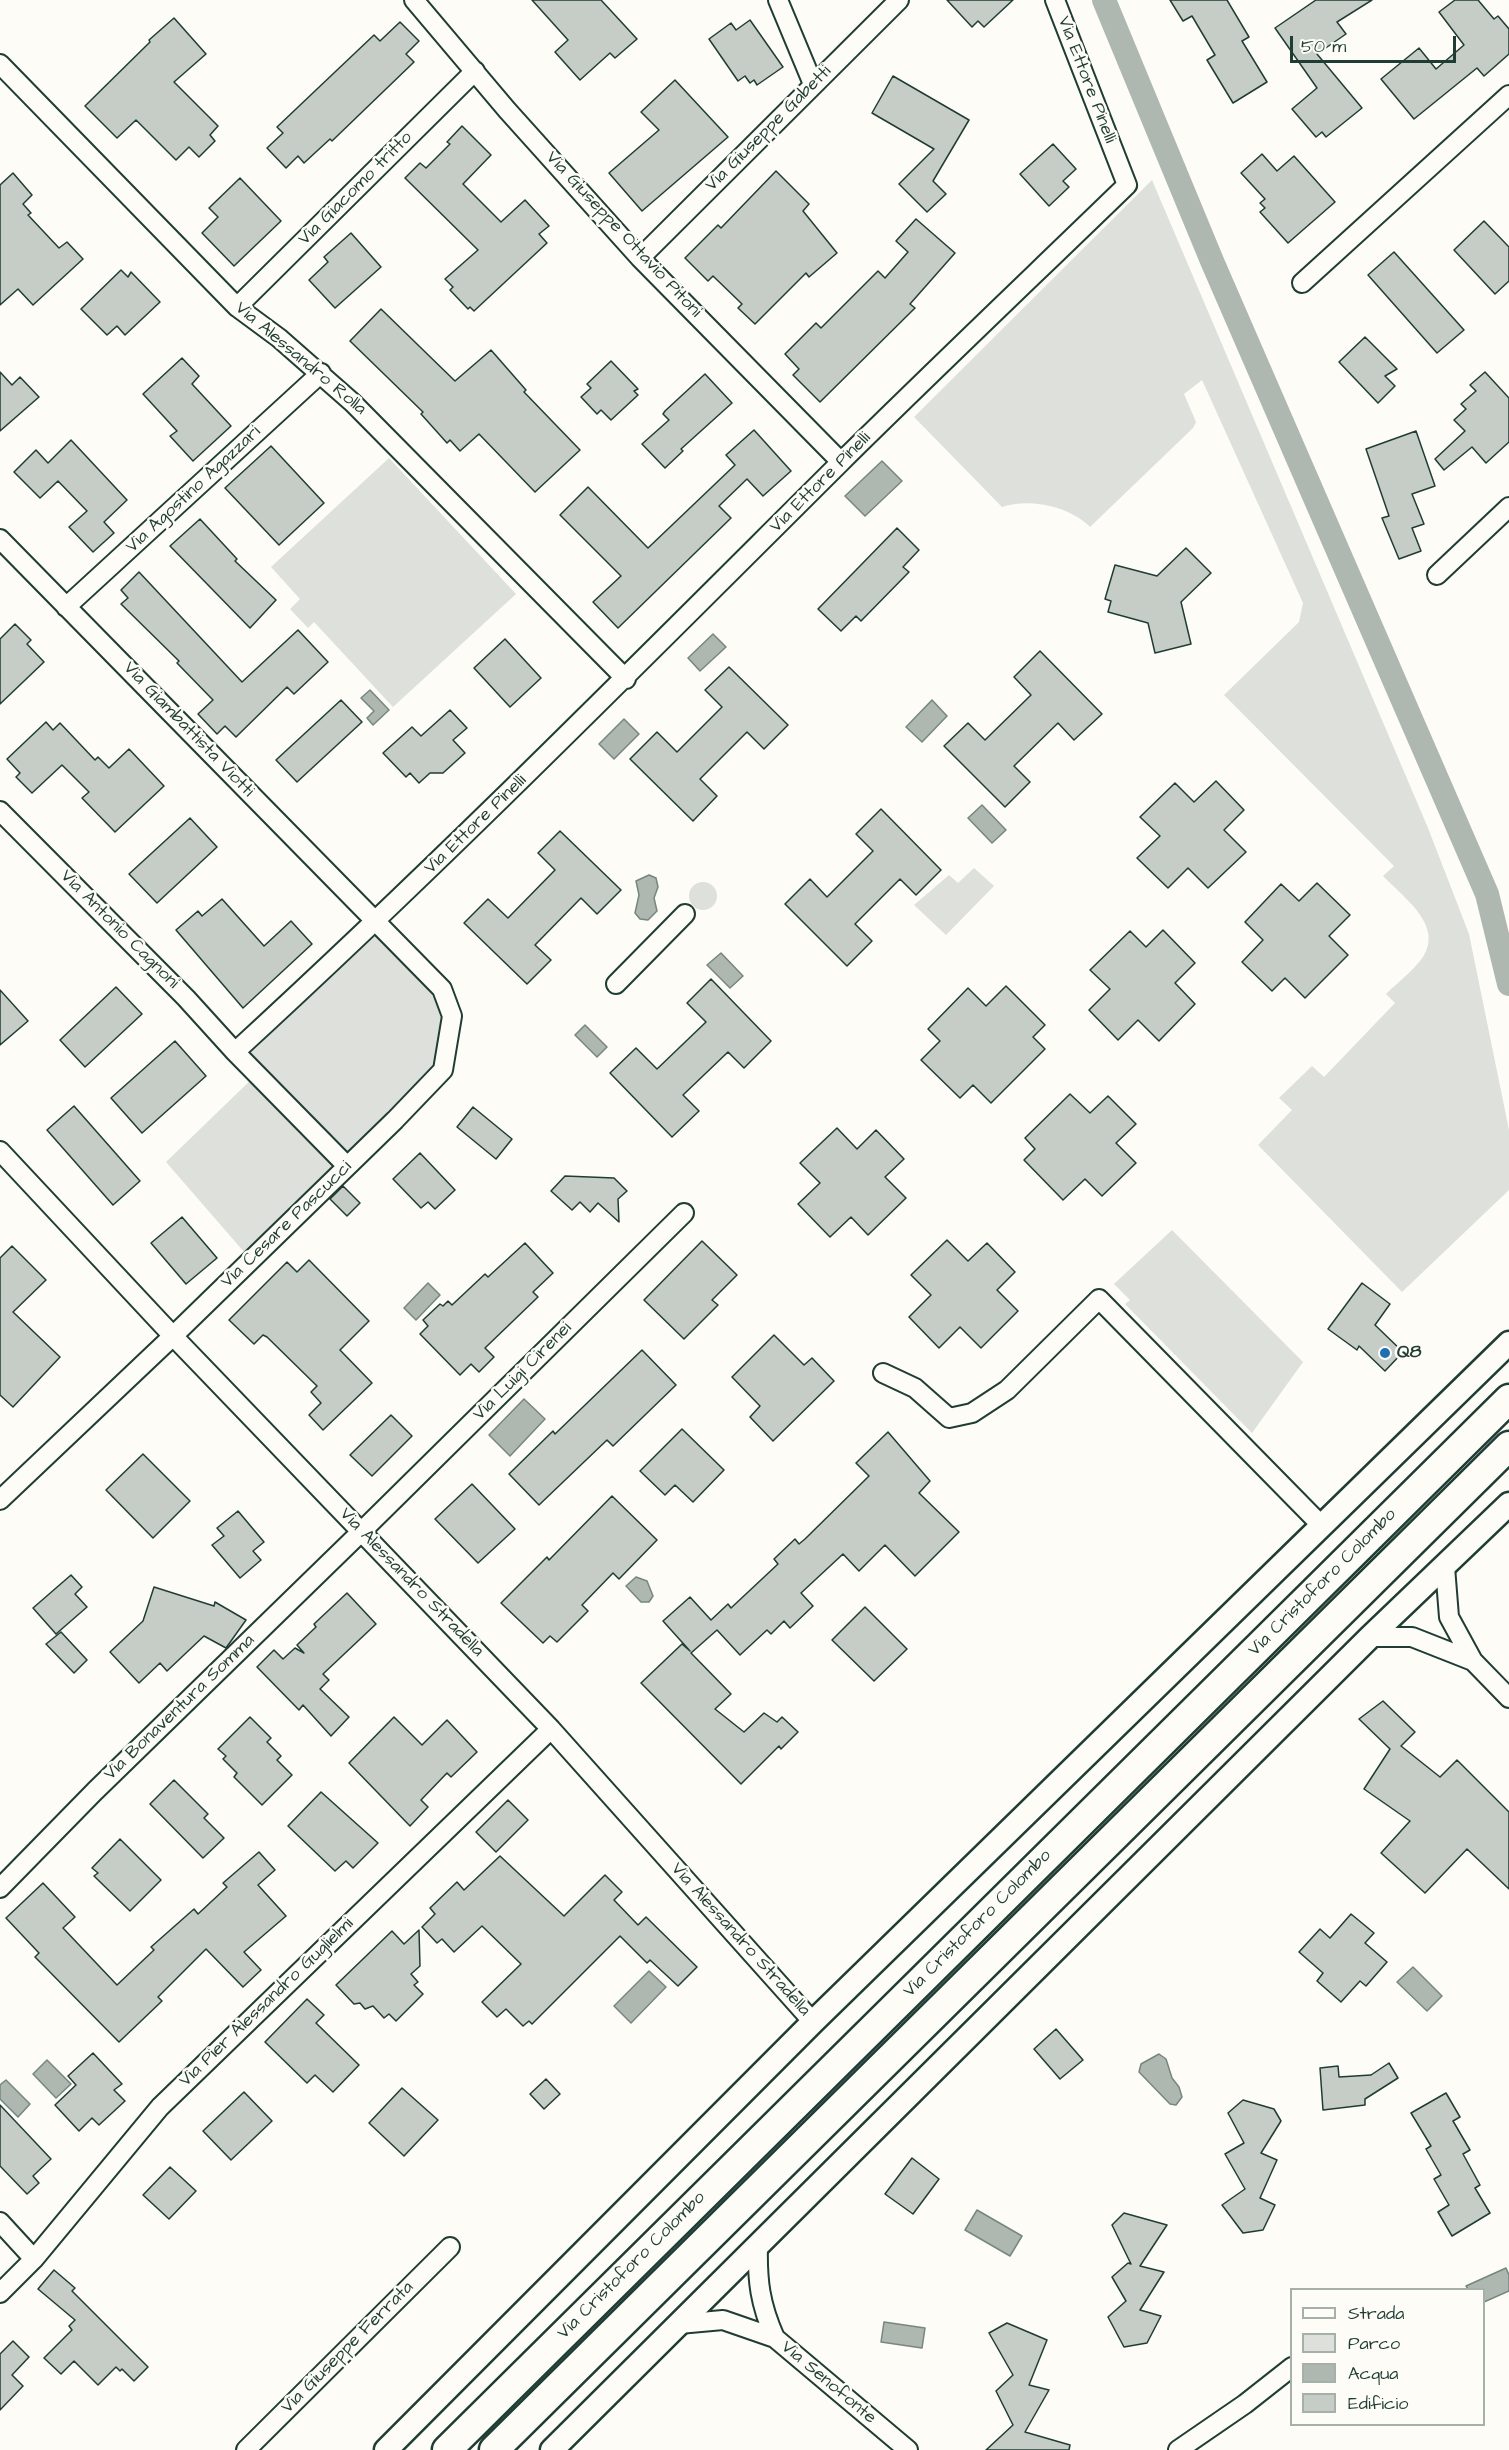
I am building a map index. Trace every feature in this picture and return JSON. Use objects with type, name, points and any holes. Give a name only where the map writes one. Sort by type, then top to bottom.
[{"type":"main road","name":"Via Cristoforo Colombo","points":[[447,2450],[1509,1399]]},
{"type":"main road","name":"Via Cristoforo Colombo","points":[[494,2450],[1509,1446]]},
{"type":"street","name":"Via Giuseppe Ottavio Pitoni","points":[[414,0],[640,258],[841,462]]},
{"type":"street","points":[[778,0],[813,84]]},
{"type":"street","name":"Via Giuseppe Gabetti","points":[[640,258],[899,0]]},
{"type":"street","name":"Via Ettore Pinelli","points":[[235,1052],[376,922],[626,680],[841,462],[1128,185],[1055,0]]},
{"type":"street","name":"Via Alessandro Rolla","points":[[0,64],[237,307],[321,373],[626,680]]},
{"type":"street","name":"Via Giacomo tritto","points":[[237,307],[475,71]]},
{"type":"street","points":[[1302,283],[1509,95]]},
{"type":"street","name":"Via Agostino Agazzari","points":[[66,607],[321,373]]},
{"type":"street","points":[[1437,575],[1509,507]]},
{"type":"street","name":"Via Giambattista Viotti","points":[[0,539],[376,922]]},
{"type":"street","name":"Via Antonio Cagnoni","points":[[0,811],[186,998],[235,1052],[347,1166]]},
{"type":"street","points":[[616,984],[685,914]]},
{"type":"street","name":"Via Cesare Pascucci","points":[[0,1500],[173,1336],[443,1070],[452,1016],[442,989],[376,922]]},
{"type":"street","name":"Via Alessandro Stradella","points":[[0,1151],[173,1336],[551,1729],[813,2022]]},
{"type":"street","name":"Via Luigi Cirenei","points":[[362,1531],[684,1213]]},
{"type":"street","points":[[883,1373],[915,1388],[949,1418],[972,1413],[1007,1390],[1099,1299],[1322,1526]]},
{"type":"street","points":[[386,2450],[813,2022],[1509,1343]]},
{"type":"street","points":[[552,2450],[1370,1637],[1445,1568],[1509,1504]]},
{"type":"street","name":"Via Bonaventura Somma","points":[[0,1888],[95,1791],[362,1531]]},
{"type":"street","points":[[1445,1568],[1449,1617],[1473,1661],[1509,1698]]},
{"type":"street","points":[[1370,1637],[1412,1637],[1473,1661]]},
{"type":"street","name":"Via Pier Alessandro Guglielmi","points":[[0,2293],[34,2259],[160,2107],[551,1729]]},
{"type":"street","points":[[0,2222],[34,2259]]},
{"type":"street","points":[[758,2244],[757,2285],[765,2317],[775,2338]]},
{"type":"street","name":"Via Giuseppe Ferrata","points":[[246,2450],[450,2247]]},
{"type":"street","points":[[679,2324],[723,2320],[775,2338]]},
{"type":"street","name":"Via Senofonte","points":[[775,2338],[908,2450]]},
{"type":"street","points":[[1178,2450],[1245,2404],[1290,2369]]},
{"type":"green space","points":[[1152,180],[1428,828],[1469,934],[1509,1130],[1509,1190],[1402,1292],[1258,1145],[1292,1110],[1279,1098],[1312,1066],[1324,1077],[1395,1003],[1386,994],[1423,957],[1428,945],[1428,934],[1425,923],[1418,912],[1383,876],[1394,866],[1224,695],[1299,622],[1303,603],[1202,380],[1184,394],[1196,422],[1193,428],[1090,527],[1071,514],[1049,506],[1025,503],[1002,507],[914,417]]},
{"type":"green space","points":[[389,458],[516,594],[393,707],[314,622],[308,628],[290,609],[300,599],[271,567]]},
{"type":"green space","points":[[974,868],[994,886],[946,935],[914,905],[949,875],[958,883]]},
{"type":"green space","points":[[703,882],[713,886],[717,896],[713,906],[703,910],[693,906],[689,896],[693,886]]},
{"type":"green space","points":[[376,922],[442,989],[452,1016],[443,1070],[251,1260],[166,1162],[257,1074],[235,1052]]},
{"type":"green space","points":[[1172,1230],[1303,1362],[1252,1433],[1125,1304],[1130,1300],[1114,1284]]},
{"type":"water","points":[[882,461],[902,481],[865,516],[845,496]]},
{"type":"water","points":[[713,634],[726,647],[700,671],[688,658]]},
{"type":"water","points":[[370,690],[389,710],[373,725],[367,718],[374,711],[361,698]]},
{"type":"water","points":[[932,700],[947,716],[922,742],[906,727]]},
{"type":"water","points":[[624,719],[639,734],[614,759],[599,744]]},
{"type":"water","points":[[982,805],[1006,830],[992,843],[968,818]]},
{"type":"water","points":[[649,875],[656,878],[658,887],[654,898],[657,911],[648,920],[640,919],[635,913],[639,895],[636,881]]},
{"type":"water","points":[[721,953],[743,976],[730,988],[707,965]]},
{"type":"water","points":[[585,1025],[607,1047],[597,1057],[575,1035]]},
{"type":"water","points":[[428,1283],[440,1295],[416,1320],[404,1308]]},
{"type":"water","points":[[524,1399],[545,1419],[510,1456],[489,1435]]},
{"type":"water","points":[[636,1577],[647,1581],[653,1596],[649,1602],[641,1602],[626,1586]]},
{"type":"water","points":[[1413,1967],[1442,1996],[1427,2011],[1397,1982]]},
{"type":"water","points":[[649,1971],[666,1987],[631,2023],[614,2006]]},
{"type":"water","points":[[1159,2054],[1166,2059],[1172,2078],[1179,2087],[1182,2097],[1176,2105],[1170,2104],[1139,2072],[1141,2064]]},
{"type":"water","points":[[47,2060],[71,2084],[56,2098],[33,2074]]},
{"type":"water","points":[[6,2080],[30,2104],[18,2117],[0,2099],[0,2085]]},
{"type":"water","points":[[977,2210],[1022,2236],[1010,2256],[965,2230]]},
{"type":"water","points":[[1506,2268],[1509,2275],[1509,2291],[1485,2302],[1485,2288],[1467,2288],[1466,2286]]},
{"type":"water","points":[[884,2322],[925,2328],[922,2348],[881,2342]]},
{"type":"building","points":[[532,0],[601,0],[637,39],[615,58],[610,53],[580,80],[555,52],[568,40]]},
{"type":"building","points":[[947,0],[1013,0],[984,27],[978,21],[972,27]]},
{"type":"building","points":[[1170,0],[1227,0],[1249,37],[1242,41],[1267,82],[1233,103],[1207,60],[1215,55],[1192,16],[1183,21]]},
{"type":"building","points":[[1316,0],[1372,0],[1337,22],[1346,34],[1317,54],[1362,108],[1326,137],[1322,132],[1316,137],[1292,109],[1317,88],[1275,28]]},
{"type":"building","points":[[1455,0],[1478,0],[1494,19],[1498,16],[1509,29],[1509,54],[1484,76],[1477,68],[1414,119],[1381,79],[1419,48],[1436,69],[1464,45],[1439,12]]},
{"type":"building","points":[[174,18],[206,54],[174,82],[218,126],[210,135],[215,141],[199,157],[189,147],[176,160],[136,120],[117,138],[85,106],[150,42],[149,40]]},
{"type":"building","points":[[750,20],[783,67],[757,85],[754,80],[750,83],[745,76],[738,81],[709,39],[731,23],[736,30]]},
{"type":"building","points":[[400,22],[419,41],[406,54],[414,62],[332,141],[330,139],[304,163],[298,156],[286,168],[267,148],[283,133],[277,127],[374,35],[380,41]]},
{"type":"building","points":[[893,76],[969,120],[933,181],[946,194],[927,212],[899,184],[934,149],[872,113]]},
{"type":"building","points":[[675,80],[728,137],[642,211],[609,173],[659,130],[641,112]]},
{"type":"building","points":[[462,126],[491,155],[463,184],[501,222],[525,200],[549,226],[539,234],[547,243],[474,311],[470,307],[468,309],[450,290],[453,287],[445,279],[478,250],[405,178],[420,163],[426,168],[450,144],[447,142]]},
{"type":"building","points":[[1053,144],[1076,169],[1063,181],[1069,187],[1049,206],[1020,174]]},
{"type":"building","points":[[1262,154],[1277,171],[1294,156],[1335,202],[1288,243],[1260,212],[1265,208],[1260,203],[1265,199],[1241,173]]},
{"type":"building","points":[[776,171],[809,204],[803,211],[837,253],[809,277],[806,273],[755,324],[738,308],[742,304],[713,276],[708,281],[685,258],[718,225],[721,228]]},
{"type":"building","points":[[13,173],[32,195],[23,204],[31,213],[28,215],[59,248],[67,242],[83,259],[33,305],[18,289],[0,305],[0,185]]},
{"type":"building","points":[[240,178],[281,221],[234,266],[202,233],[218,217],[209,208]]},
{"type":"building","points":[[916,219],[955,253],[910,304],[915,308],[820,402],[793,375],[799,369],[785,354],[816,323],[821,328],[878,271],[885,278],[908,252],[896,241]]},
{"type":"building","points":[[1484,221],[1509,247],[1509,281],[1495,294],[1454,250]]},
{"type":"building","points":[[351,233],[381,267],[335,308],[309,280],[328,262],[324,257]]},
{"type":"building","points":[[1394,252],[1464,330],[1437,353],[1368,275]]},
{"type":"building","points":[[121,270],[128,277],[131,272],[160,302],[125,335],[117,326],[107,335],[81,309]]},
{"type":"building","points":[[381,309],[455,381],[491,350],[526,390],[524,392],[580,450],[535,492],[479,434],[460,451],[450,440],[447,443],[421,414],[423,412],[350,341]]},
{"type":"building","points":[[1365,337],[1397,369],[1385,376],[1395,386],[1378,403],[1339,362]]},
{"type":"building","points":[[182,358],[199,376],[192,384],[231,426],[193,461],[170,436],[177,431],[143,394]]},
{"type":"building","points":[[611,361],[638,389],[634,391],[638,395],[611,420],[601,410],[597,414],[581,397],[591,388],[587,384]]},
{"type":"building","points":[[0,372],[12,385],[20,377],[39,397],[0,431]]},
{"type":"building","points":[[1485,372],[1509,398],[1509,442],[1486,463],[1472,447],[1444,470],[1435,459],[1465,431],[1454,420],[1466,409],[1461,404],[1476,391],[1470,385]]},
{"type":"building","points":[[705,374],[732,403],[681,449],[683,451],[665,468],[642,444],[669,420],[663,414],[665,411]]},
{"type":"building","points":[[754,430],[791,471],[763,496],[747,479],[719,506],[731,518],[618,628],[593,602],[621,576],[560,515],[588,487],[648,548],[735,465],[726,455]]},
{"type":"building","points":[[1416,431],[1435,486],[1412,494],[1424,524],[1412,528],[1421,551],[1399,559],[1382,518],[1389,516],[1366,449]]},
{"type":"building","points":[[71,440],[127,500],[104,522],[114,533],[93,552],[69,527],[87,511],[58,481],[40,498],[14,472],[36,450],[48,463]]},
{"type":"building","points":[[271,446],[324,503],[279,545],[225,488]]},
{"type":"building","points":[[200,519],[237,559],[235,561],[276,600],[250,628],[170,546]]},
{"type":"building","points":[[897,528],[919,550],[903,567],[909,572],[861,621],[856,616],[841,631],[818,609]]},
{"type":"building","points":[[1186,548],[1211,573],[1181,602],[1191,644],[1155,653],[1148,623],[1108,612],[1111,601],[1105,599],[1115,565],[1157,576]]},
{"type":"building","points":[[139,572],[242,682],[298,630],[328,662],[294,694],[287,687],[236,737],[225,726],[217,734],[198,714],[213,700],[177,663],[179,661],[121,604],[128,598],[121,590]]},
{"type":"building","points":[[15,624],[31,640],[27,644],[44,662],[0,704],[0,639]]},
{"type":"building","points":[[505,639],[541,678],[510,707],[474,668]]},
{"type":"building","points":[[1040,651],[1102,714],[1074,740],[1058,723],[1014,766],[1030,782],[1005,807],[944,746],[968,723],[985,740],[1031,695],[1014,677]]},
{"type":"building","points":[[729,667],[788,725],[764,749],[747,732],[700,779],[717,796],[693,821],[630,759],[657,732],[677,752],[722,707],[705,690]]},
{"type":"building","points":[[341,700],[362,722],[297,782],[276,760]]},
{"type":"building","points":[[450,710],[467,728],[453,740],[465,753],[443,773],[430,773],[419,783],[410,773],[406,777],[383,753],[412,727],[421,736]]},
{"type":"building","points":[[46,722],[53,730],[60,723],[95,760],[98,757],[109,768],[129,749],[164,786],[115,832],[82,798],[89,792],[62,765],[32,793],[16,777],[20,773],[7,759]]},
{"type":"building","points":[[1216,781],[1244,810],[1224,830],[1246,852],[1208,888],[1188,868],[1168,888],[1137,858],[1160,836],[1140,817],[1175,783],[1194,802]]},
{"type":"building","points":[[881,809],[941,870],[916,895],[900,879],[855,924],[872,941],[847,966],[785,904],[810,879],[827,897],[873,851],[856,834]]},
{"type":"building","points":[[190,818],[217,847],[157,903],[129,874]]},
{"type":"building","points":[[560,831],[621,890],[597,914],[581,898],[535,945],[551,960],[527,984],[464,923],[488,899],[508,918],[555,870],[538,853]]},
{"type":"building","points":[[1317,883],[1350,915],[1329,936],[1348,955],[1305,998],[1285,978],[1272,991],[1242,962],[1263,940],[1245,922],[1281,884],[1299,901]]},
{"type":"building","points":[[222,899],[264,946],[291,921],[312,944],[243,1008],[176,930],[198,911],[202,916]]},
{"type":"building","points":[[1163,930],[1195,963],[1175,983],[1195,1004],[1159,1041],[1138,1020],[1118,1040],[1089,1010],[1110,989],[1090,970],[1130,931],[1146,947]]},
{"type":"building","points":[[711,979],[771,1041],[744,1068],[728,1052],[683,1095],[699,1111],[672,1137],[610,1073],[636,1048],[657,1069],[706,1022],[687,1003]]},
{"type":"building","points":[[1006,986],[1045,1025],[1033,1037],[1045,1049],[991,1103],[973,1085],[960,1098],[921,1060],[940,1041],[928,1029],[968,988],[986,1006]]},
{"type":"building","points":[[116,987],[142,1014],[85,1067],[60,1040]]},
{"type":"building","points":[[0,990],[28,1021],[0,1045]]},
{"type":"building","points":[[175,1041],[206,1076],[142,1133],[111,1098]]},
{"type":"building","points":[[1070,1094],[1090,1113],[1108,1096],[1136,1124],[1116,1143],[1136,1163],[1102,1196],[1085,1179],[1063,1200],[1024,1160],[1035,1149],[1025,1138]]},
{"type":"building","points":[[74,1106],[140,1181],[113,1205],[47,1130]]},
{"type":"building","points":[[473,1107],[512,1139],[496,1159],[457,1127]]},
{"type":"building","points":[[837,1128],[857,1149],[876,1130],[904,1159],[885,1177],[906,1198],[868,1235],[851,1217],[830,1237],[798,1204],[820,1183],[800,1163]]},
{"type":"building","points":[[420,1153],[455,1190],[435,1209],[428,1202],[421,1208],[393,1179]]},
{"type":"building","points":[[565,1176],[614,1178],[627,1191],[618,1199],[619,1222],[598,1203],[590,1212],[580,1202],[572,1210],[551,1191]]},
{"type":"building","points":[[343,1186],[360,1203],[347,1216],[330,1199]]},
{"type":"building","points":[[182,1217],[217,1258],[186,1284],[151,1243]]},
{"type":"building","points":[[947,1240],[968,1261],[987,1243],[1015,1272],[997,1290],[1018,1311],[981,1348],[960,1327],[939,1348],[909,1317],[931,1295],[911,1275]]},
{"type":"building","points":[[702,1241],[737,1275],[712,1300],[718,1305],[684,1339],[644,1300]]},
{"type":"building","points":[[525,1243],[553,1273],[533,1292],[538,1297],[485,1348],[494,1357],[479,1372],[471,1364],[460,1375],[420,1334],[428,1326],[423,1320],[440,1304],[443,1306],[448,1301],[452,1305],[485,1274],[488,1277]]},
{"type":"building","points":[[12,1246],[46,1280],[13,1312],[60,1357],[13,1407],[0,1395],[0,1258]]},
{"type":"building","points":[[309,1260],[369,1321],[340,1350],[372,1383],[323,1430],[309,1415],[321,1403],[311,1392],[317,1386],[267,1337],[263,1335],[254,1344],[229,1320],[287,1262],[297,1272]]},
{"type":"building","points":[[1362,1283],[1390,1304],[1375,1325],[1403,1352],[1385,1371],[1359,1346],[1357,1350],[1328,1329]]},
{"type":"building","points":[[774,1335],[804,1365],[812,1358],[834,1381],[773,1441],[750,1417],[760,1406],[732,1377]]},
{"type":"building","points":[[642,1350],[676,1385],[613,1446],[607,1440],[539,1505],[509,1474],[553,1431],[555,1434]]},
{"type":"building","points":[[391,1415],[412,1436],[372,1476],[350,1455]]},
{"type":"building","points":[[682,1429],[724,1470],[693,1502],[675,1485],[665,1495],[640,1471]]},
{"type":"building","points":[[888,1432],[930,1481],[919,1493],[959,1532],[915,1576],[885,1545],[859,1571],[843,1554],[801,1593],[813,1606],[790,1628],[784,1621],[771,1634],[767,1630],[740,1655],[717,1630],[691,1653],[731,1694],[715,1709],[744,1732],[764,1713],[777,1722],[782,1717],[798,1732],[781,1749],[779,1746],[741,1784],[641,1683],[682,1644],[690,1651],[663,1621],[690,1597],[711,1620],[728,1604],[731,1608],[778,1564],[774,1559],[795,1539],[799,1544],[805,1539],[869,1476],[856,1463]]},
{"type":"building","points":[[143,1454],[190,1501],[153,1538],[106,1490]]},
{"type":"building","points":[[472,1484],[515,1529],[478,1563],[435,1519]]},
{"type":"building","points":[[612,1496],[657,1540],[619,1579],[613,1573],[582,1605],[588,1611],[557,1642],[550,1636],[543,1643],[501,1603],[547,1557],[549,1560]]},
{"type":"building","points":[[238,1511],[264,1542],[253,1551],[261,1560],[240,1578],[212,1545],[224,1536],[217,1528]]},
{"type":"building","points":[[71,1575],[82,1587],[75,1594],[87,1607],[56,1634],[33,1608]]},
{"type":"building","points":[[154,1587],[214,1606],[215,1602],[246,1620],[226,1648],[204,1636],[167,1671],[160,1663],[139,1683],[110,1652],[143,1621]]},
{"type":"building","points":[[347,1593],[376,1624],[323,1674],[329,1680],[320,1689],[349,1717],[331,1736],[303,1705],[299,1710],[257,1667],[274,1650],[283,1659],[295,1648],[304,1653],[297,1645],[316,1627],[314,1624]]},
{"type":"building","points":[[865,1607],[907,1649],[874,1681],[832,1640]]},
{"type":"building","points":[[61,1632],[87,1660],[74,1673],[46,1644]]},
{"type":"building","points":[[1383,1701],[1415,1732],[1401,1746],[1440,1777],[1457,1760],[1509,1812],[1509,1889],[1467,1849],[1425,1893],[1381,1853],[1410,1821],[1364,1789],[1390,1749],[1359,1719]]},
{"type":"building","points":[[250,1717],[271,1738],[267,1742],[281,1756],[277,1760],[292,1775],[262,1805],[234,1777],[237,1773],[223,1759],[226,1756],[218,1749]]},
{"type":"building","points":[[394,1717],[422,1745],[447,1720],[477,1752],[451,1777],[447,1773],[421,1800],[428,1807],[410,1826],[349,1763]]},
{"type":"building","points":[[174,1780],[208,1814],[204,1818],[224,1838],[203,1858],[150,1804]]},
{"type":"building","points":[[321,1792],[378,1843],[353,1868],[346,1861],[335,1871],[288,1826]]},
{"type":"building","points":[[508,1800],[528,1820],[496,1852],[476,1832]]},
{"type":"building","points":[[120,1839],[161,1880],[130,1911],[94,1876],[98,1873],[92,1868]]},
{"type":"building","points":[[259,1852],[275,1870],[258,1885],[286,1916],[244,1952],[261,1970],[243,1987],[206,1949],[158,1997],[162,2001],[119,2042],[35,1957],[39,1953],[6,1918],[43,1883],[75,1917],[63,1928],[117,1985],[154,1950],[151,1947],[194,1909],[198,1914],[227,1887],[223,1883]]},
{"type":"building","points":[[500,1856],[564,1916],[605,1875],[622,1892],[614,1900],[638,1925],[646,1917],[697,1967],[678,1986],[650,1960],[647,1963],[620,1936],[532,2024],[529,2021],[523,2026],[506,2009],[497,2017],[482,2002],[521,1964],[482,1926],[454,1952],[442,1939],[437,1943],[422,1927],[435,1914],[430,1908],[457,1882],[464,1890]]},
{"type":"building","points":[[1351,1914],[1374,1933],[1365,1943],[1387,1962],[1366,1986],[1360,1981],[1341,2002],[1317,1981],[1323,1973],[1299,1952],[1320,1929],[1330,1938]]},
{"type":"building","points":[[419,1930],[420,1966],[411,1974],[418,1982],[414,1985],[423,1994],[396,2021],[389,2014],[384,2018],[373,2006],[365,2009],[360,2003],[354,2004],[336,1985],[392,1931],[404,1944]]},
{"type":"building","points":[[307,1999],[324,2015],[316,2023],[359,2065],[333,2092],[315,2075],[307,2083],[265,2042]]},
{"type":"building","points":[[1056,2029],[1083,2060],[1060,2079],[1034,2049]]},
{"type":"building","points":[[93,2053],[122,2084],[114,2090],[125,2101],[99,2125],[92,2118],[79,2131],[55,2105],[76,2085],[68,2076]]},
{"type":"building","points":[[1389,2063],[1398,2078],[1365,2099],[1365,2105],[1323,2110],[1320,2068],[1338,2066],[1339,2077],[1371,2075]]},
{"type":"building","points":[[546,2079],[560,2094],[544,2109],[530,2094]]},
{"type":"building","points":[[402,2088],[438,2120],[404,2156],[369,2123]]},
{"type":"building","points":[[244,2092],[272,2121],[231,2160],[203,2131]]},
{"type":"building","points":[[1446,2093],[1460,2117],[1453,2121],[1470,2150],[1463,2154],[1480,2185],[1475,2188],[1490,2213],[1452,2236],[1438,2212],[1449,2205],[1434,2179],[1441,2175],[1426,2149],[1431,2146],[1411,2113]]},
{"type":"building","points":[[1243,2100],[1274,2109],[1281,2121],[1261,2153],[1277,2160],[1260,2198],[1275,2205],[1263,2230],[1243,2233],[1222,2205],[1245,2189],[1225,2154],[1244,2143],[1228,2113]]},
{"type":"building","points":[[0,2105],[51,2159],[33,2176],[39,2183],[27,2194],[0,2166]]},
{"type":"building","points":[[912,2158],[939,2179],[913,2214],[885,2194]]},
{"type":"building","points":[[170,2167],[196,2191],[169,2219],[143,2195]]},
{"type":"building","points":[[1124,2213],[1167,2225],[1140,2266],[1164,2272],[1140,2310],[1161,2316],[1147,2343],[1124,2347],[1108,2317],[1126,2301],[1112,2277],[1128,2263],[1131,2264],[1112,2225]]},
{"type":"building","points":[[54,2270],[75,2288],[72,2291],[148,2367],[134,2381],[122,2369],[120,2371],[116,2367],[98,2385],[74,2361],[61,2374],[44,2358],[72,2330],[69,2326],[75,2320],[38,2289]]},
{"type":"building","points":[[1007,2323],[1047,2340],[1029,2385],[1049,2390],[1025,2432],[1070,2445],[1069,2450],[986,2450],[1013,2425],[996,2391],[1013,2375],[989,2333]]},
{"type":"building","points":[[13,2341],[29,2357],[12,2375],[23,2386],[0,2410],[0,2354]]},
{"type":"waterway","points":[[1104,0],[1212,261],[1487,894],[1509,984]]},
{"type":"place","name":"Q8","points":[[1385,1353]]}]
